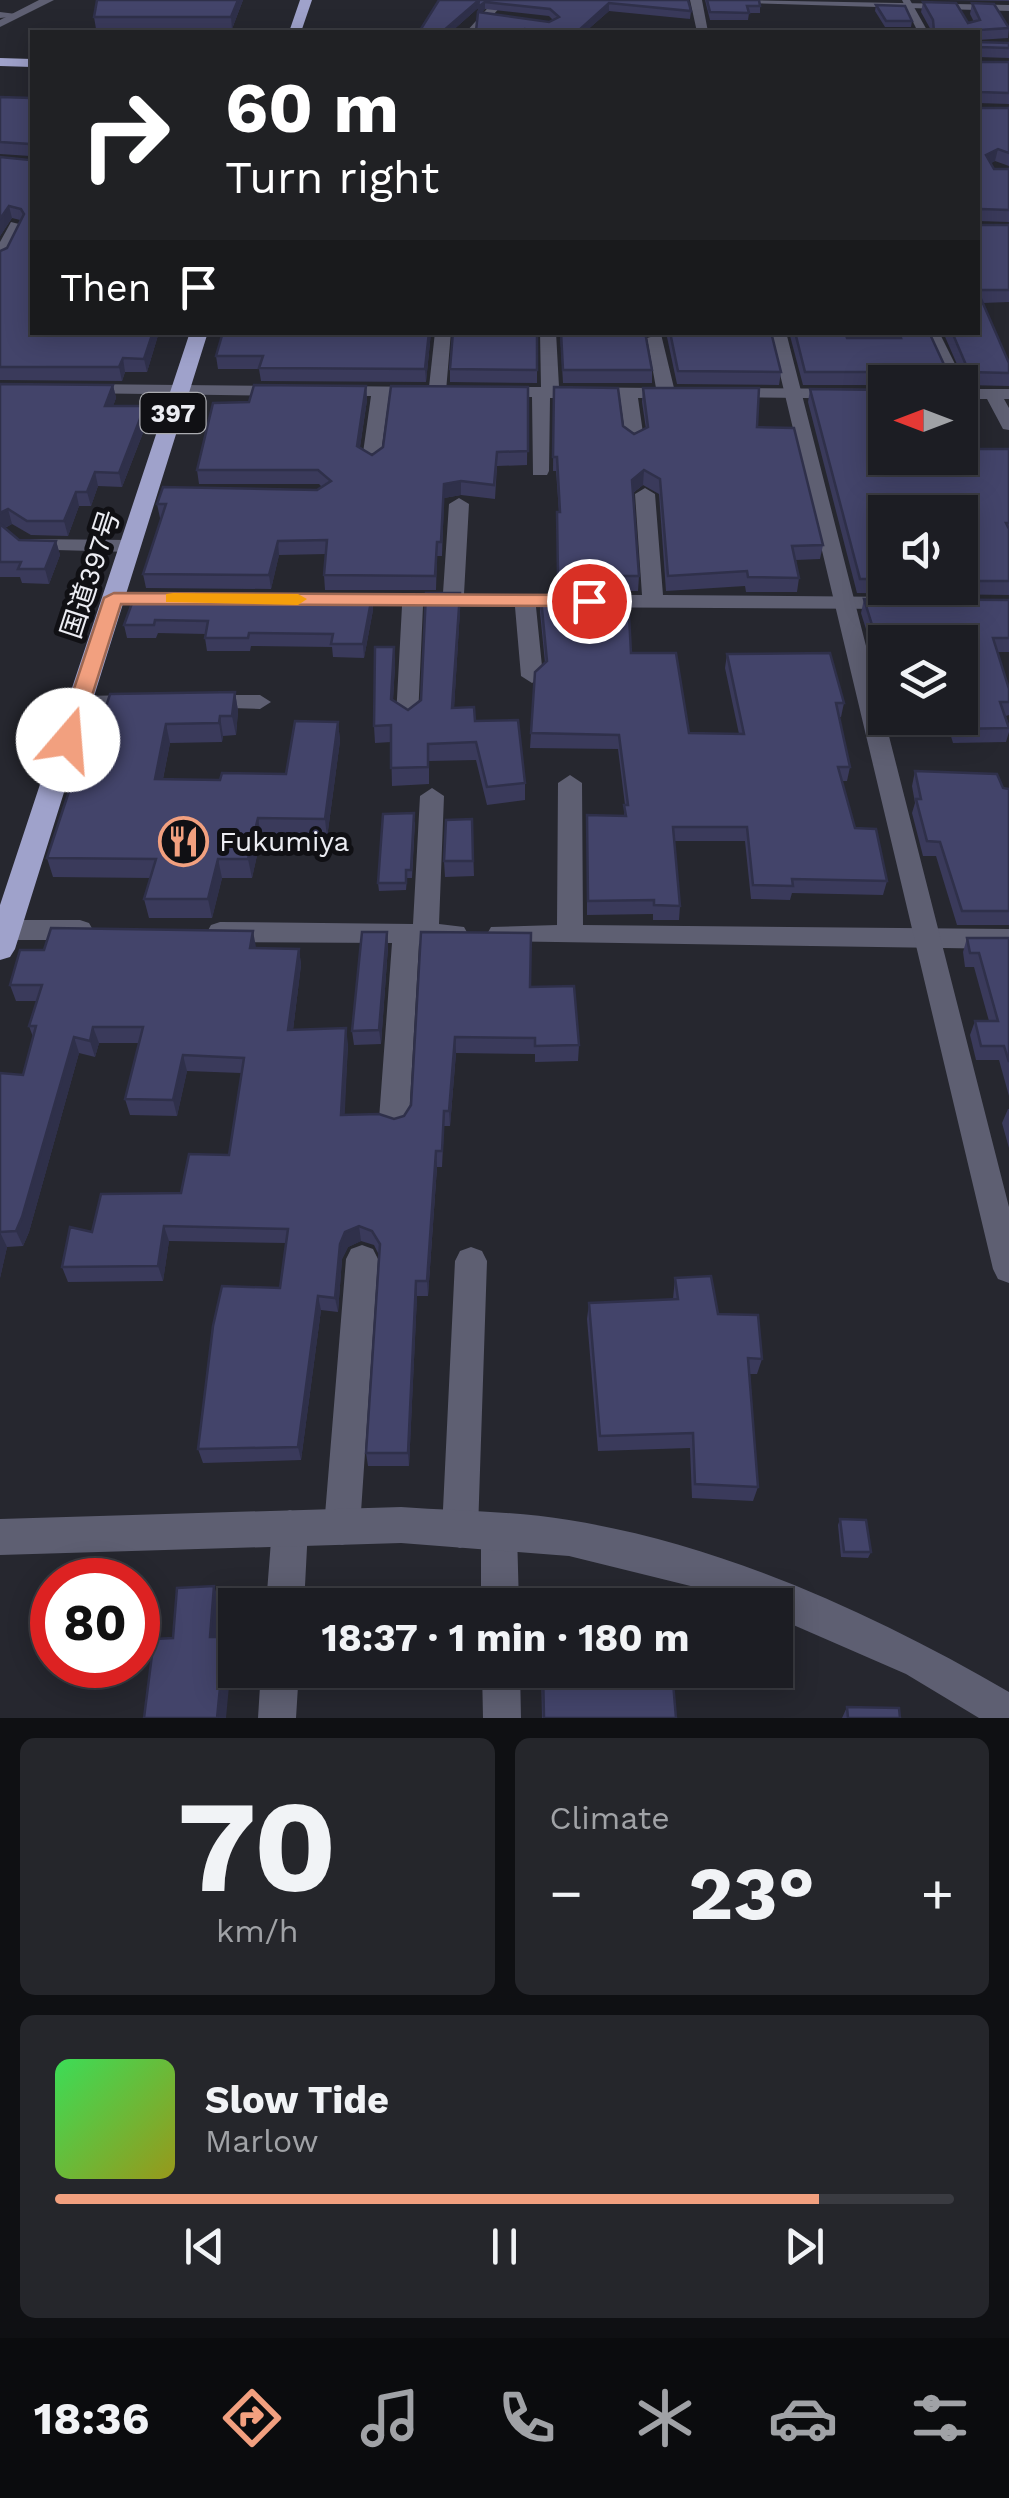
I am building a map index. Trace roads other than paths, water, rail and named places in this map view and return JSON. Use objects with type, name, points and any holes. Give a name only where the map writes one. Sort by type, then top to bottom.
[{"type":"highway","points":[[295,30],[306,0]]},
{"type":"highway","points":[[0,62],[30,62]]},
{"type":"highway","name":"国道397号","points":[[2,936],[80,702],[124,598],[130,546],[157,493],[180,390],[198,335]]},
{"type":"street","points":[[0,24],[6,16],[48,0]]},
{"type":"street","points":[[473,30],[501,0]]},
{"type":"street","points":[[696,0],[703,30]]},
{"type":"street","points":[[746,0],[930,2],[960,11],[1009,8]]},
{"type":"street","points":[[906,2],[922,30]]},
{"type":"street","points":[[485,16],[501,18]]},
{"type":"street","points":[[0,258],[16,225]]},
{"type":"street","points":[[444,335],[454,392]]},
{"type":"street","points":[[540,471],[548,335]]},
{"type":"street","points":[[779,335],[1009,1269]]},
{"type":"street","points":[[932,335],[947,365]]},
{"type":"street","points":[[654,338],[666,393]]},
{"type":"street","points":[[54,389],[868,394]]},
{"type":"street","points":[[371,460],[381,391]]},
{"type":"street","points":[[628,392],[635,440]]},
{"type":"street","points":[[1001,394],[1009,425]]},
{"type":"street","points":[[645,494],[653,601]]},
{"type":"street","points":[[453,600],[459,504]]},
{"type":"street","points":[[10,534],[25,545],[130,546]]},
{"type":"street","points":[[313,599],[868,602]]},
{"type":"street","points":[[407,717],[412,600]]},
{"type":"street","points":[[525,600],[532,676]]},
{"type":"street","points":[[80,702],[260,702]]},
{"type":"street","points":[[570,782],[570,934]]},
{"type":"street","points":[[394,1119],[432,796]]},
{"type":"street","points":[[2,936],[106,931]]},
{"type":"street","points":[[186,931],[1009,940]]},
{"type":"street","points":[[342,1527],[362,1259]]},
{"type":"street","points":[[460,1530],[470,1261]]},
{"type":"street","points":[[0,1537],[402,1525],[570,1538],[725,1576],[920,1661],[1009,1714]]},
{"type":"street","points":[[286,1588],[290,1528]]},
{"type":"street","points":[[498,1533],[500,1588]]},
{"type":"street","points":[[277,1718],[279,1688]]},
{"type":"street","points":[[501,1688],[502,1718]]},
{"type":"place","name":"Fukumiya","points":[[184,841]]}]
